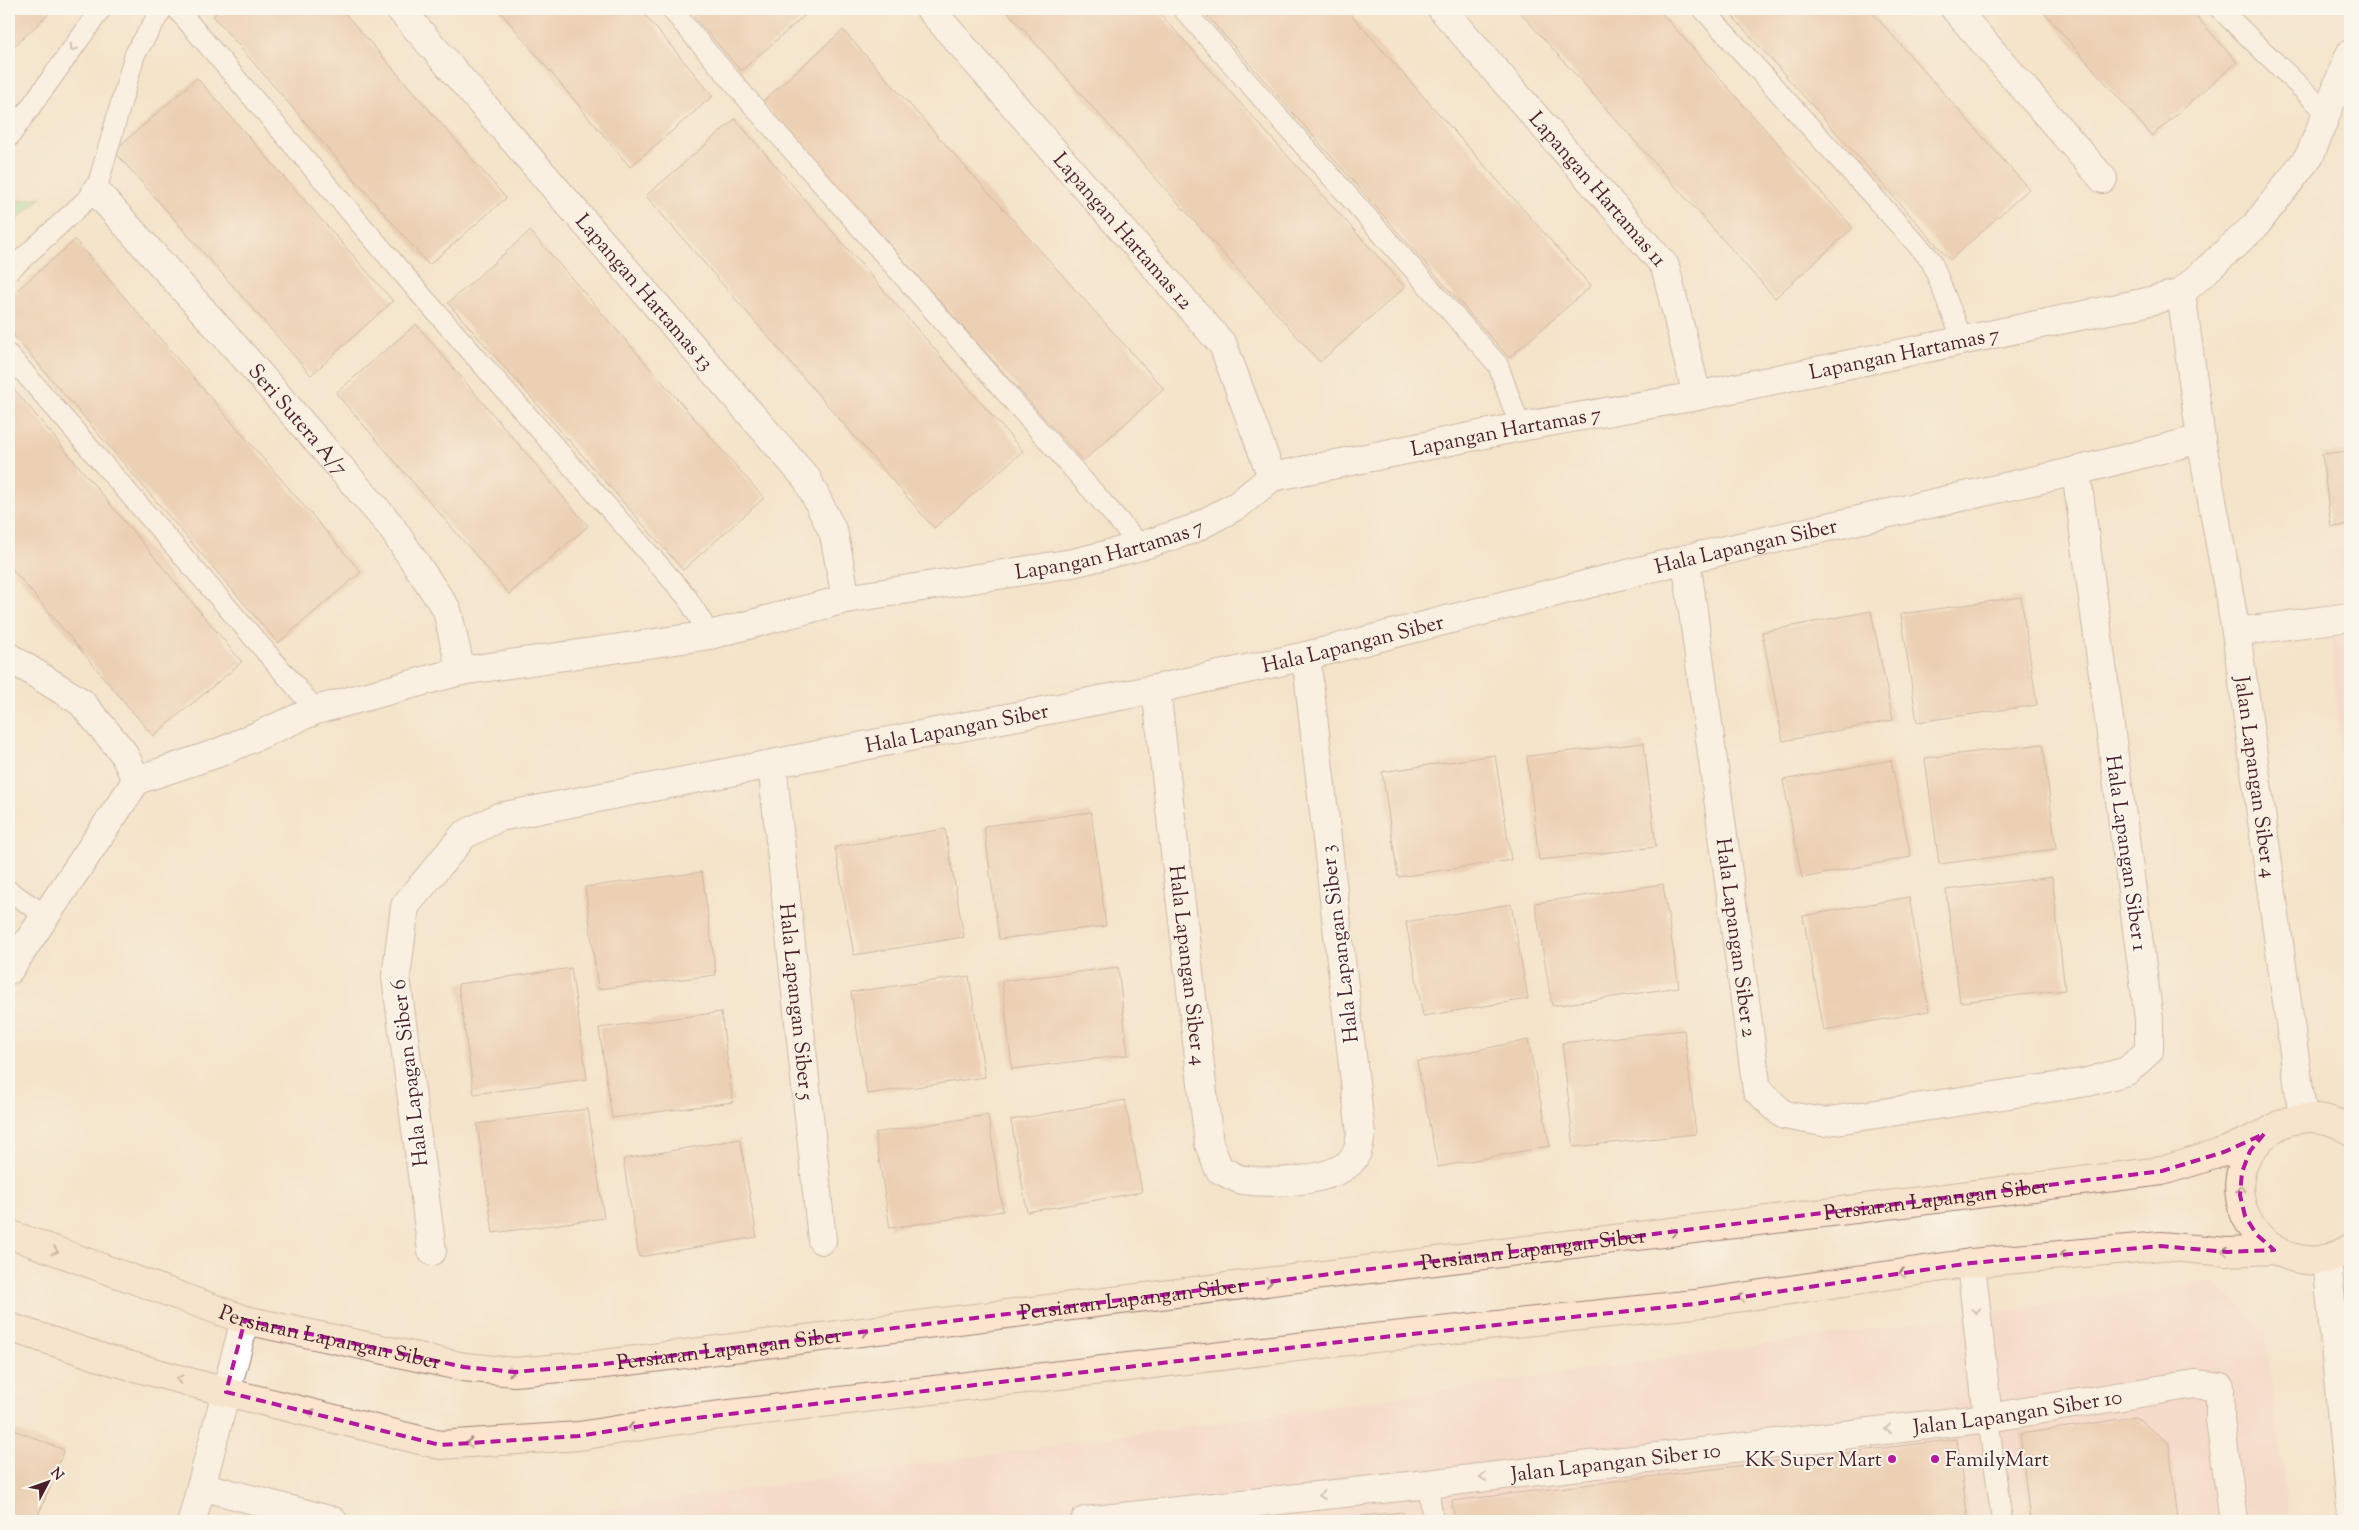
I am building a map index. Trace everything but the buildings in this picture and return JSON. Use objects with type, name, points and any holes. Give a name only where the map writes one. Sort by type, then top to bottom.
[{"type":"main road","name":"Persiaran Lapangan Siber","points":[[9,1234],[244,1320],[464,1367],[514,1372],[596,1365],[2162,1171],[2224,1152],[2264,1134],[2282,1123],[2303,1118],[2323,1118],[2347,1127]]},
{"type":"main road","points":[[2264,1134],[2250,1151],[2242,1172],[2240,1194],[2245,1216],[2257,1235],[2274,1250],[2290,1258],[2309,1260],[2338,1254]]},
{"type":"main road","points":[[9,1327],[106,1359],[226,1392],[440,1445],[579,1436],[679,1420],[1695,1304],[1971,1263],[2161,1246],[2227,1252],[2274,1250]]},
{"type":"street","name":"Lapangan Hartamas 13","points":[[400,9],[807,479],[834,534],[846,599]]},
{"type":"street","name":"Lapangan Hartamas 12","points":[[930,9],[1223,345],[1272,477]]},
{"type":"street","name":"Lapangan Hartamas 11","points":[[1442,9],[1665,266],[1698,396]]},
{"type":"street","points":[[1955,9],[2103,179]]},
{"type":"street","name":"Lapangan Hartamas 7","points":[[136,780],[218,753],[316,710],[461,672],[710,635],[846,599],[1073,563],[1141,546],[1193,529],[1238,505],[1272,477],[1520,427],[1698,396],[2181,293],[2255,226],[2310,155],[2350,54]]},
{"type":"street","name":"Seri Sutera A/7","points":[[96,192],[246,359],[390,524],[447,610],[461,672]]},
{"type":"street","points":[[2181,293],[2201,439]]},
{"type":"street","name":"Hala Lapangan Siber","points":[[499,816],[1156,689],[1306,656],[1686,559],[2076,471],[2201,439]]},
{"type":"street","name":"Jalan Lapangan Siber 4","points":[[2201,439],[2236,632],[2303,1118]]},
{"type":"street","name":"Hala Lapangan Siber 1","points":[[1973,1100],[2096,1080],[2127,1072],[2148,1051],[2149,1019],[2076,471]]},
{"type":"street","name":"Hala Lapangan Siber 2","points":[[1686,559],[1758,1090],[1784,1115],[1823,1122],[1973,1100]]},
{"type":"street","points":[[2236,632],[2350,617]]},
{"type":"street","name":"Hala Lapangan Siber 3","points":[[1287,1182],[1327,1175],[1348,1164],[1358,1151],[1361,1134],[1306,656]]},
{"type":"street","points":[[9,657],[81,702],[122,750],[136,780],[9,970]]},
{"type":"street","name":"Hala Lapangan Siber 4","points":[[1156,689],[1210,1144],[1219,1169],[1243,1180],[1287,1182]]},
{"type":"street","name":"Hala Lapangan Siber 5","points":[[772,764],[822,1240]]},
{"type":"street","name":"Hala Lapagan Siber 6","points":[[432,1251],[396,977],[405,906],[464,835],[499,816]]},
{"type":"street","points":[[2338,1254],[2350,1507]]},
{"type":"street","points":[[1971,1263],[1988,1418]]},
{"type":"street","points":[[192,1521],[244,1320]]},
{"type":"street","name":"Jalan Lapangan Siber 10","points":[[1085,1521],[1428,1484],[1988,1418],[2195,1384],[2220,1387],[2220,1420],[2234,1521]]},
{"type":"street","points":[[201,1486],[333,1521]]},
{"type":"lane","points":[[9,137],[101,9]]},
{"type":"lane","points":[[9,271],[96,192],[135,54],[162,9]]},
{"type":"lane","points":[[177,9],[422,296],[686,596],[710,635]]},
{"type":"lane","points":[[671,9],[755,108],[1141,546]]},
{"type":"lane","points":[[1183,9],[1498,365],[1520,427]]},
{"type":"lane","points":[[1703,9],[1931,260],[1963,340]]},
{"type":"lane","points":[[2220,9],[2327,113]]},
{"type":"lane","points":[[9,355],[316,710]]},
{"type":"lane","points":[[9,892],[45,915]]},
{"type":"lane","points":[[1988,1418],[2002,1521]]},
{"type":"lane","points":[[1428,1484],[1434,1521]]},
{"type":"highlighted area","points":[[2264,1134],[2250,1151],[2242,1172],[2240,1195],[2245,1216],[2257,1235],[2274,1250],[2227,1252],[2161,1246],[1971,1263],[1695,1304],[1365,1339],[679,1420],[579,1436],[440,1445],[226,1392],[245,1320],[464,1367],[514,1372],[596,1365],[2162,1171],[2224,1152]]},
{"type":"shaded area","points":[[2350,547],[2350,881],[2325,550]]},
{"type":"shaded area","points":[[2213,1281],[2265,1330],[2289,1521],[597,1521],[600,1510]]},
{"type":"green space","points":[[42,197],[9,227],[9,202]]},
{"type":"place","name":"KK Super Mart","points":[[1892,1459]]},
{"type":"place","name":"FamilyMart","points":[[1935,1459]]}]
